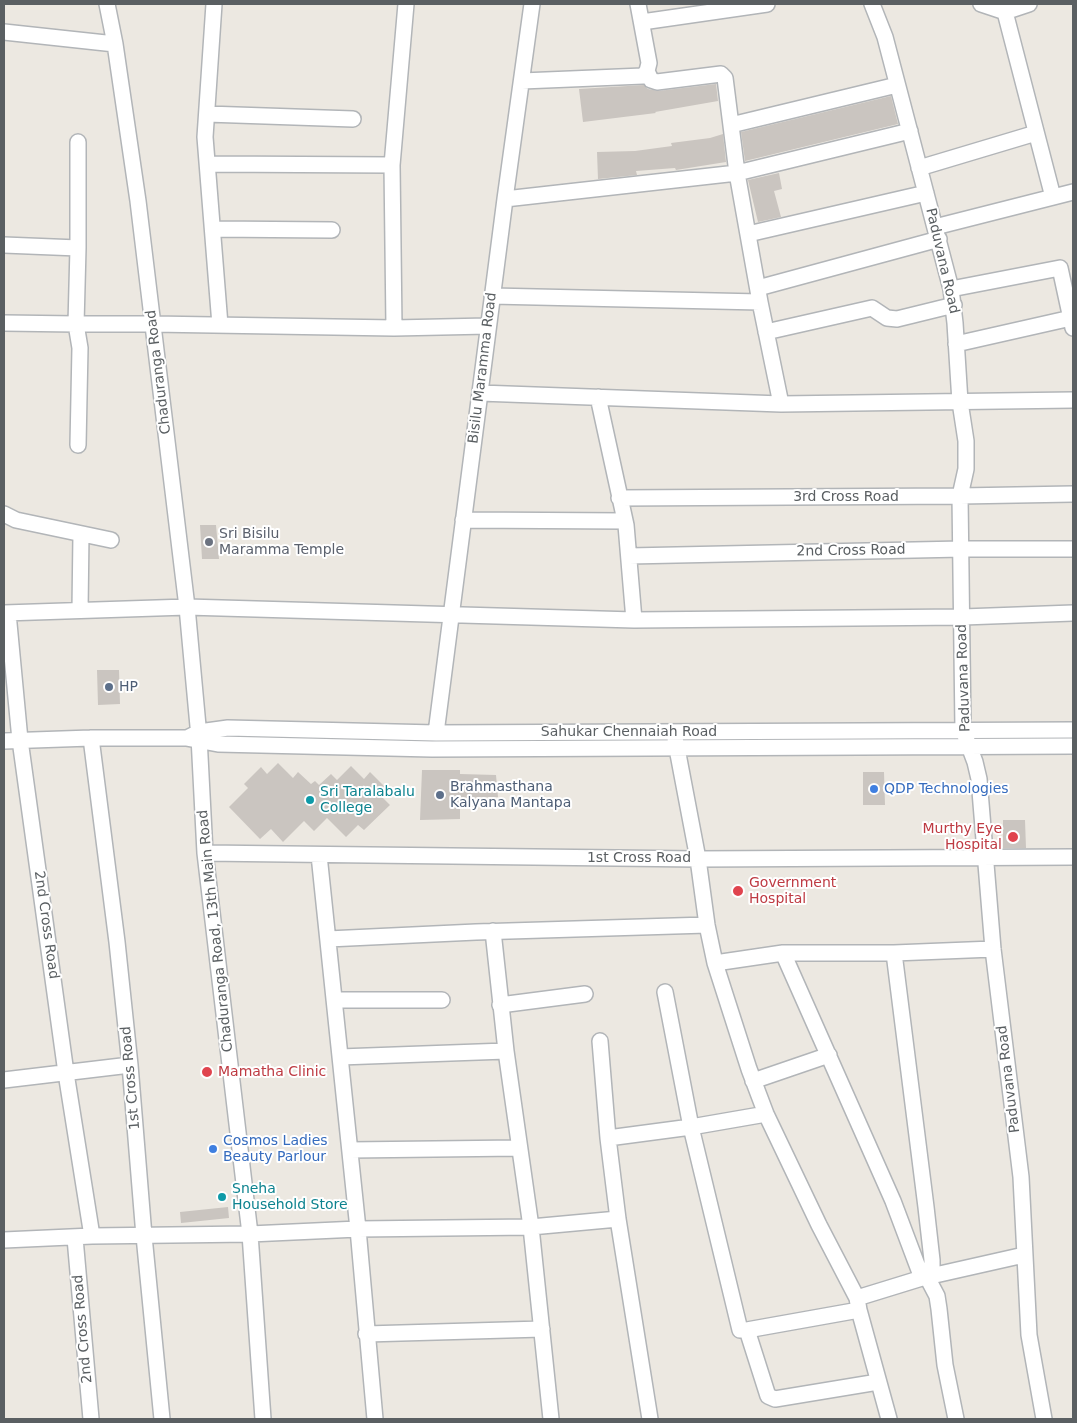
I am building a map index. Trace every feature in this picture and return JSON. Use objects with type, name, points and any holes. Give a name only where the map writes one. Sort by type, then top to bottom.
[{"type":"street","name":"Chaduranga Road","points":[[107,4],[115,44],[138,201],[187,607],[195,737]]},
{"type":"street","points":[[214,4],[206,137],[220,325]]},
{"type":"street","points":[[394,328],[392,165],[406,4]]},
{"type":"street","name":"Bisilu Maramma Road","points":[[436,733],[488,326],[532,4]]},
{"type":"street","points":[[522,81],[643,76],[649,64],[638,4]]},
{"type":"street","points":[[642,22],[767,4]]},
{"type":"street","name":"Paduvana Road","points":[[872,4],[885,37],[954,305],[960,402],[966,441],[966,469],[960,496],[963,730],[979,779],[994,949],[1021,1177],[1029,1334],[1044,1419]]},
{"type":"street","points":[[981,4],[1005,12],[1029,4]]},
{"type":"street","points":[[1005,12],[1053,197]]},
{"type":"street","points":[[4,32],[115,44]]},
{"type":"street","points":[[647,71],[651,80],[657,82],[721,74],[725,78],[737,173],[766,332],[782,404]]},
{"type":"street","points":[[731,125],[896,85]]},
{"type":"street","points":[[207,114],[353,119]]},
{"type":"street","points":[[505,199],[737,173],[910,131]]},
{"type":"street","points":[[919,168],[1036,133]]},
{"type":"street","points":[[78,142],[76,324],[80,348],[78,445]]},
{"type":"street","points":[[208,164],[392,165]]},
{"type":"street","points":[[492,296],[759,295],[937,233],[1073,192]]},
{"type":"street","points":[[748,234],[926,193]]},
{"type":"street","points":[[213,229],[332,230]]},
{"type":"street","points":[[4,245],[78,248]]},
{"type":"street","points":[[951,289],[1066,267],[1072,323],[956,344]]},
{"type":"street","points":[[766,332],[872,308],[887,318],[896,319],[954,305]]},
{"type":"street","points":[[4,323],[394,328],[488,326]]},
{"type":"street","points":[[480,392],[782,404],[1073,400]]},
{"type":"street","points":[[598,397],[625,521],[634,620]]},
{"type":"street","name":"3rd Cross Road","points":[[619,498],[1073,494]]},
{"type":"street","points":[[4,514],[16,520],[111,540]]},
{"type":"street","points":[[463,520],[625,521]]},
{"type":"street","points":[[80,610],[81,534]]},
{"type":"street","name":"2nd Cross Road","points":[[629,556],[962,549],[1073,549]]},
{"type":"street","points":[[6,613],[187,607],[634,620],[1073,613]]},
{"type":"street","name":"2nd Cross Road","points":[[6,613],[20,740],[66,1073],[92,1236]]},
{"type":"street","name":"Sahukar Chennaiah Road","points":[[4,741],[195,737],[228,728],[436,733],[1073,730]]},
{"type":"street","points":[[673,732],[698,858],[707,925],[715,963],[753,1081],[766,1114],[858,1304],[878,1382],[890,1419]]},
{"type":"street","name":"Sahukar Chennaiah Road","points":[[195,737],[218,744],[432,749],[1073,746]]},
{"type":"street","name":"Chaduranga Road, 13th Main Road","points":[[195,737],[205,853],[250,1234],[263,1419]]},
{"type":"street","name":"1st Cross Road","points":[[91,738],[118,942],[162,1419]]},
{"type":"street","name":"1st Cross Road","points":[[205,853],[319,856],[698,858],[1073,857]]},
{"type":"street","points":[[319,856],[358,1228],[375,1419]]},
{"type":"street","points":[[328,939],[494,931],[707,925]]},
{"type":"street","points":[[494,931],[500,1005],[531,1227],[551,1419]]},
{"type":"street","points":[[715,963],[783,953],[894,953],[994,949]]},
{"type":"street","points":[[783,953],[936,1296],[940,1309],[946,1365],[956,1419]]},
{"type":"street","points":[[894,953],[932,1260],[927,1277]]},
{"type":"street","points":[[665,992],[691,1127],[740,1330],[747,1330],[858,1304],[927,1277],[1024,1255]]},
{"type":"street","points":[[500,1005],[585,994]]},
{"type":"street","points":[[334,1000],[442,1000]]},
{"type":"street","points":[[600,1041],[608,1138],[618,1219],[650,1419]]},
{"type":"street","points":[[340,1057],[506,1052]]},
{"type":"street","points":[[753,1081],[828,1055]]},
{"type":"street","points":[[4,1080],[130,1065]]},
{"type":"street","points":[[608,1138],[691,1127],[766,1114]]},
{"type":"street","points":[[350,1150],[519,1148]]},
{"type":"street","points":[[4,1240],[92,1236],[250,1234],[358,1228],[531,1227],[618,1219]]},
{"type":"street","name":"2nd Cross Road","points":[[75,1238],[91,1419]]},
{"type":"street","points":[[366,1334],[542,1329]]},
{"type":"street","points":[[747,1330],[768,1396],[775,1399],[878,1382]]},
{"type":"building","points":[[716,84],[718,101],[656,113],[583,122],[579,89],[644,85],[648,89],[658,91]]},
{"type":"building","points":[[891,96],[898,124],[745,161],[741,132]]},
{"type":"building","points":[[723,134],[726,162],[676,170],[675,168],[636,171],[637,175],[598,179],[597,152],[635,151],[672,146],[671,143],[710,138]]},
{"type":"building","points":[[779,173],[782,189],[774,191],[781,217],[758,222],[748,180]]},
{"type":"building","name":"Sri Bisilu Maramma Temple","points":[[200,525],[216,525],[219,559],[202,559]]},
{"type":"building","name":"HP","points":[[97,670],[119,670],[120,704],[98,705]]},
{"type":"building","name":"Sri Taralabalu College","points":[[278,763],[293,778],[298,772],[311,784],[315,781],[319,785],[331,774],[337,780],[351,766],[364,779],[370,772],[386,788],[380,795],[390,805],[364,830],[358,825],[346,837],[327,818],[314,831],[304,821],[283,842],[271,829],[260,839],[229,807],[248,788],[244,784],[261,767],[267,774]]},
{"type":"building","name":"Brahmasthana Kalyana Mantapa","points":[[422,770],[460,770],[460,774],[496,775],[498,797],[460,798],[460,819],[420,820]]},
{"type":"building","name":"QDP Technologies","points":[[863,772],[884,772],[885,805],[863,805]]},
{"type":"building","points":[[1003,820],[1025,820],[1026,848],[1003,848]]},
{"type":"building","name":"Sneha Household Store","points":[[228,1207],[229,1218],[181,1223],[180,1212]]},
{"type":"place","name":"Sri Bisilu Maramma Temple","points":[[209,542]]},
{"type":"place","name":"HP","points":[[109,687]]},
{"type":"place","name":"QDP Technologies","points":[[874,789]]},
{"type":"place","name":"Brahmasthana Kalyana Mantapa","points":[[440,795]]},
{"type":"place","name":"Sri Taralabalu College","points":[[310,800]]},
{"type":"place","name":"Murthy Eye Hospital","points":[[1013,837]]},
{"type":"place","name":"Government Hospital","points":[[738,891]]},
{"type":"place","name":"Mamatha Clinic","points":[[207,1072]]},
{"type":"place","name":"Cosmos Ladies Beauty Parlour","points":[[213,1149]]},
{"type":"place","name":"Sneha Household Store","points":[[222,1197]]}]
